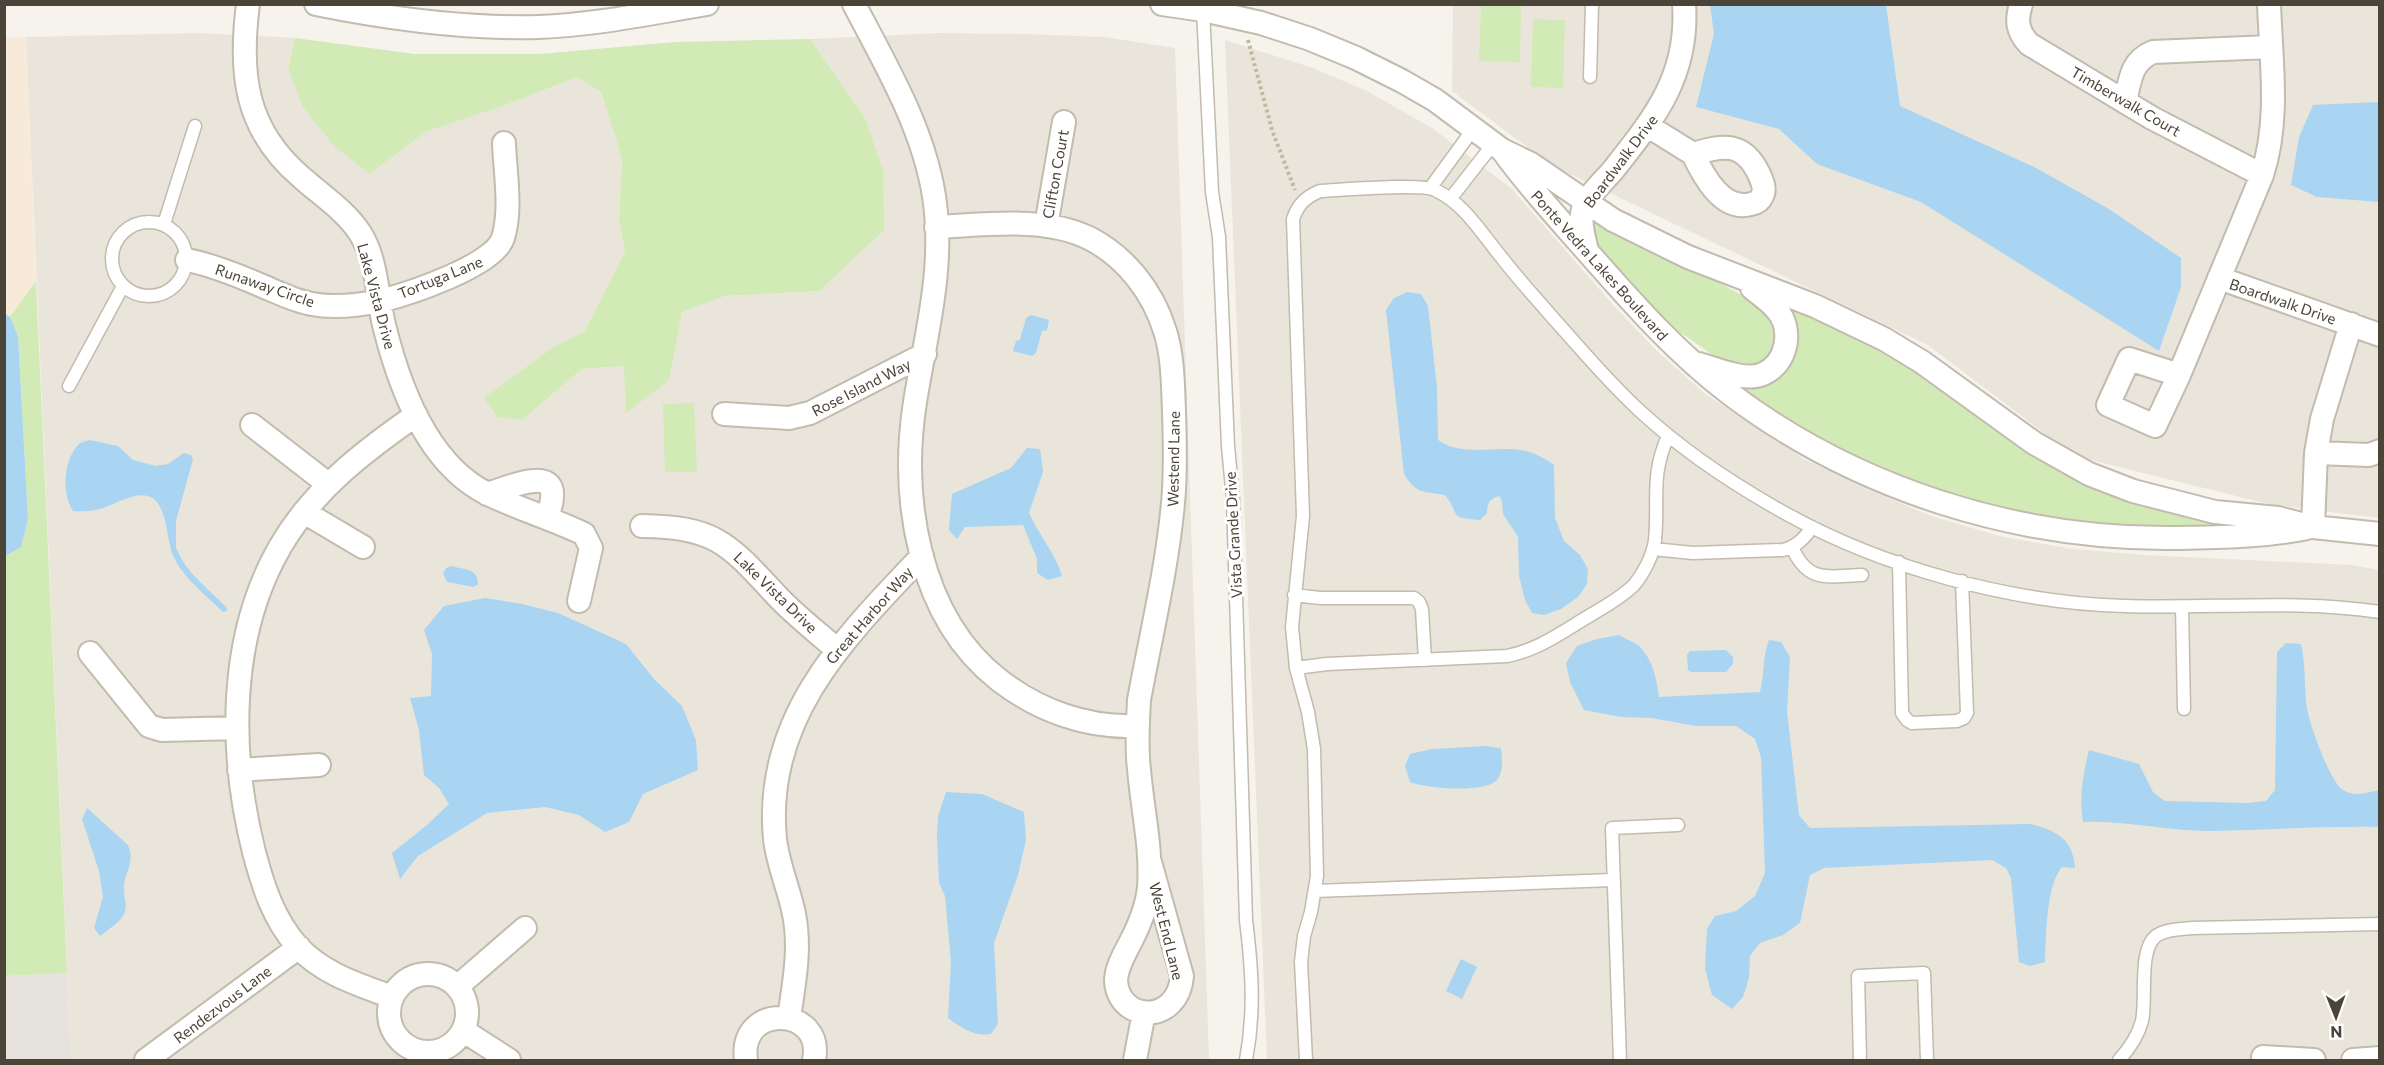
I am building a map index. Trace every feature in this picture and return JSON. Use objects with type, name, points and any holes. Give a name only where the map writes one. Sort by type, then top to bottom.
[{"type":"street","name":"Lake Vista Drive","points":[[248,4],[243,40],[243,66],[249,99],[258,123],[285,164],[350,220],[361,235],[369,251],[394,359],[426,437],[443,460],[463,479],[487,494],[584,534],[591,548],[579,601]]},
{"type":"street","points":[[316,4],[422,23],[484,27],[541,27],[606,21],[707,4]]},
{"type":"street","name":"Great Harbor Way","points":[[789,1018],[796,972],[797,942],[794,915],[776,842],[773,811],[783,748],[797,713],[816,677],[836,649],[922,556],[911,494],[911,446],[915,404],[937,274],[934,196],[925,156],[912,117],[854,4]]},
{"type":"street","name":"Ponte Vedra Lakes Boulevard","points":[[1162,4],[1203,7],[1310,39],[1356,58],[1418,90],[1498,147],[1531,164],[1586,203],[1641,235],[1688,257],[1815,306],[1884,339],[1922,362],[2034,443],[2089,474],[2133,491],[2189,506],[2247,516],[2278,518],[2313,527],[2379,534]]},
{"type":"street","name":"Boardwalk Drive","points":[[1587,250],[1582,219],[1586,203],[1648,126],[1662,104],[1677,72],[1684,37],[1684,4]]},
{"type":"street","name":"Timberwalk Court","points":[[2020,4],[2017,18],[2018,28],[2029,44],[2125,102],[2262,174]]},
{"type":"street","name":"Boardwalk Drive","points":[[2269,4],[2273,126],[2269,154],[2219,278],[2351,324],[2322,419],[2316,453],[2313,527]]},
{"type":"street","points":[[2125,102],[2136,64],[2144,56],[2154,52],[2270,47]]},
{"type":"street","name":"Clifton Court","points":[[1046,226],[1064,122]]},
{"type":"street","points":[[1648,126],[1693,154]]},
{"type":"street","name":"Tortuga Lane","points":[[379,301],[462,272],[488,258],[497,249],[503,239],[507,212],[504,143]]},
{"type":"street","name":"Ponte Vedra Lakes Boulevard","points":[[1498,147],[1520,176],[1639,311],[1670,342],[1728,392],[1770,421],[1827,455],[1892,484],[1971,511],[2045,529],[2118,537],[2216,537],[2274,535],[2313,527]]},
{"type":"street","name":"Westend Lane","points":[[936,227],[1007,224],[1046,226],[1088,238],[1109,250],[1128,268],[1144,286],[1156,306],[1169,345],[1173,389],[1173,502],[1139,700],[1137,726],[1138,767],[1150,862]]},
{"type":"street","name":"Runaway Circle","points":[[187,260],[312,304],[339,305],[379,301]]},
{"type":"street","points":[[1692,361],[1746,376],[1763,374],[1783,355],[1787,342],[1785,325],[1778,310],[1739,277]]},
{"type":"street","points":[[2179,375],[2219,278]]},
{"type":"street","points":[[2351,324],[2379,334]]},
{"type":"street","name":"Rose Island Way","points":[[724,414],[789,418],[810,413],[925,354]]},
{"type":"street","points":[[392,997],[337,976],[313,961],[299,947],[276,916],[264,890],[245,818],[237,728],[242,661],[250,620],[280,547],[304,512],[328,484],[372,446],[416,415]]},
{"type":"street","points":[[252,425],[328,484]]},
{"type":"street","points":[[2316,453],[2369,454],[2379,451]]},
{"type":"street","points":[[487,494],[527,480],[539,479],[548,484],[554,496],[547,518]]},
{"type":"street","points":[[304,512],[363,547]]},
{"type":"street","name":"Lake Vista Drive","points":[[642,526],[691,529],[725,544],[743,558],[780,598],[836,649]]},
{"type":"street","points":[[922,556],[932,588],[954,632],[991,674],[1021,695],[1062,715],[1092,724],[1137,726]]},
{"type":"street","points":[[90,652],[149,726],[162,730],[237,728]]},
{"type":"street","points":[[239,770],[319,765]]},
{"type":"street","points":[[1135,1060],[1144,1012],[1126,1003],[1118,992],[1116,980],[1120,964],[1143,915],[1149,890],[1150,862]]},
{"type":"street","name":"West End Lane","points":[[1144,1012],[1154,1012],[1165,1008],[1176,999],[1181,988],[1182,976],[1150,862]]},
{"type":"street","points":[[458,986],[525,928]]},
{"type":"street","name":"Rendezvous Lane","points":[[146,1060],[299,947]]},
{"type":"street","points":[[424,973],[439,974],[458,986],[465,998],[468,1010],[464,1031],[450,1046],[437,1052],[423,1052],[408,1047],[397,1038],[391,1025],[389,1011],[392,997],[400,985],[424,973]]},
{"type":"street","points":[[746,1060],[745,1051],[754,1028],[776,1017],[789,1018],[799,1022],[807,1029],[814,1040],[816,1053],[814,1060]]},
{"type":"street","points":[[464,1031],[509,1060]]},
{"type":"street","points":[[2263,1057],[2314,1060]]},
{"type":"street","points":[[2353,1060],[2379,1058]]},
{"type":"lane","points":[[1590,77],[1592,4]]},
{"type":"lane","name":"Vista Grande Drive","points":[[1203,7],[1212,192],[1219,237],[1228,447],[1237,568],[1237,641],[1246,908],[1253,1016],[1246,1060]]},
{"type":"lane","points":[[164,224],[195,126]]},
{"type":"lane","points":[[1431,187],[1474,128]]},
{"type":"lane","points":[[1451,198],[1498,147]]},
{"type":"lane","points":[[1306,1060],[1301,962],[1304,936],[1315,891],[1314,749],[1308,712],[1296,668],[1292,627],[1303,516],[1293,219],[1300,204],[1320,191],[1431,187],[1451,198],[1588,358],[1638,410],[1668,436],[1756,496],[1812,526],[1899,562],[2001,592],[2069,602],[2182,607],[2303,604],[2379,612]]},
{"type":"lane","points":[[143,222],[164,224],[176,232],[184,245],[187,260],[182,276],[171,289],[155,296],[138,295],[123,286],[112,268],[113,248],[124,230],[143,222]]},
{"type":"lane","points":[[69,386],[123,286]]},
{"type":"lane","points":[[1296,668],[1327,664],[1507,656],[1539,646],[1622,596],[1635,584],[1646,567],[1653,549],[1656,470],[1659,456],[1668,436]]},
{"type":"lane","points":[[1653,549],[1693,553],[1783,550],[1804,539],[1812,526]]},
{"type":"lane","points":[[1792,547],[1799,563],[1808,572],[1824,576],[1862,575]]},
{"type":"lane","points":[[1899,562],[1902,713],[1906,720],[1912,723],[1957,722],[1967,713],[1962,581]]},
{"type":"lane","points":[[1294,595],[1320,598],[1414,598],[1422,609],[1425,660]]},
{"type":"lane","points":[[2182,607],[2184,709]]},
{"type":"lane","points":[[1620,1060],[1612,828],[1678,825]]},
{"type":"lane","points":[[1315,891],[1613,880]]},
{"type":"lane","points":[[2119,1060],[2133,1043],[2141,1023],[2144,1009],[2146,953],[2149,944],[2156,936],[2167,931],[2192,928],[2379,924]]},
{"type":"lane","points":[[1860,1060],[1858,976],[1924,973],[1927,1060]]},
{"type":"path","points":[[1242,19],[1268,117],[1300,204]]},
{"type":"shaded area","points":[[1453,5],[2379,5],[2379,518],[2273,505],[2074,456],[1928,345],[1551,165],[1452,91]]},
{"type":"shaded area","points":[[199,33],[295,38],[288,69],[370,174],[425,132],[503,106],[577,77],[601,92],[622,159],[619,220],[625,252],[585,331],[555,346],[522,420],[582,369],[625,366],[626,412],[669,379],[682,312],[725,296],[819,291],[865,118],[810,39],[940,33],[1023,34],[1104,37],[1175,48],[1209,1060],[71,1060],[26,37]]},
{"type":"shaded area","points":[[5,37],[26,37],[36,281],[10,317],[4,314]]},
{"type":"shaded area","points":[[1225,40],[1313,68],[1367,91],[1432,128],[1512,189],[1614,306],[1657,351],[1704,393],[1804,459],[1864,488],[1934,517],[2003,537],[2073,549],[2145,555],[2351,565],[2379,570],[2379,1060],[1267,1060]]},
{"type":"shaded area","points":[[67,973],[71,1060],[5,1060],[4,976]]},
{"type":"green space","points":[[1481,5],[1521,5],[1520,62],[1479,61]]},
{"type":"green space","points":[[1533,19],[1565,20],[1563,88],[1531,87]]},
{"type":"green space","points":[[295,38],[415,54],[539,54],[675,42],[810,39],[865,118],[883,171],[884,230],[819,291],[725,296],[682,312],[669,380],[626,413],[624,366],[582,369],[522,420],[497,417],[484,398],[555,346],[585,331],[625,252],[619,220],[622,159],[601,92],[577,77],[503,106],[425,132],[370,174],[334,146],[303,107],[288,69]]},
{"type":"green space","points":[[1592,213],[1758,304],[1776,324],[1775,348],[1763,363],[1750,367],[1723,362],[1684,335],[1657,320],[1594,244]]},
{"type":"green space","points":[[36,281],[67,973],[5,976],[4,556],[21,546],[28,519],[18,336],[10,317]]},
{"type":"green space","points":[[1784,306],[1858,332],[2015,437],[2260,524],[2147,532],[2007,514],[1865,466],[1733,388],[1775,378]]},
{"type":"green space","points":[[694,403],[697,472],[665,472],[663,404]]},
{"type":"water","points":[[1710,5],[1886,5],[1900,106],[2036,168],[2109,209],[2181,258],[2181,287],[2159,351],[1921,202],[1817,164],[1779,129],[1696,107],[1714,34]]},
{"type":"water","points":[[2379,102],[2379,202],[2317,197],[2291,185],[2299,137],[2313,105]]},
{"type":"water","points":[[1407,292],[1421,294],[1428,306],[1437,388],[1438,440],[1455,448],[1523,450],[1554,465],[1555,518],[1564,541],[1580,555],[1588,569],[1587,584],[1578,597],[1561,609],[1544,615],[1532,613],[1525,600],[1519,576],[1518,537],[1503,514],[1502,501],[1499,496],[1489,502],[1487,513],[1480,520],[1463,518],[1456,514],[1445,495],[1417,489],[1404,474],[1386,310],[1394,298]]},
{"type":"water","points":[[5,314],[10,317],[18,336],[28,519],[21,547],[5,556]]},
{"type":"water","points":[[1031,315],[1049,320],[1047,330],[1042,331],[1036,353],[1032,356],[1013,351],[1016,341],[1020,340],[1026,318]]},
{"type":"water","points":[[90,440],[118,446],[133,460],[156,466],[168,464],[184,453],[191,455],[193,459],[176,521],[176,551],[171,549],[160,507],[149,496],[127,498],[94,510],[73,511],[69,504],[66,487],[69,461],[77,446]]},
{"type":"water","points":[[1027,448],[1040,449],[1043,472],[1029,513],[1062,576],[1048,580],[1037,573],[1037,559],[1023,525],[965,527],[957,539],[949,530],[952,494],[1011,468]]},
{"type":"water","points":[[452,566],[472,572],[478,584],[474,587],[447,582],[443,573],[446,568]]},
{"type":"water","points":[[485,598],[558,613],[626,644],[654,679],[682,706],[696,740],[698,770],[643,794],[629,822],[605,832],[579,815],[545,807],[487,813],[418,856],[400,879],[392,853],[449,804],[439,788],[424,775],[419,730],[410,698],[431,696],[432,654],[424,630],[444,606]]},
{"type":"water","points":[[1619,635],[1638,645],[1648,658],[1654,671],[1659,697],[1760,692],[1769,640],[1781,642],[1790,657],[1787,712],[1799,815],[1810,828],[2031,824],[2056,833],[2071,850],[2075,868],[2062,867],[2053,886],[2048,912],[2045,962],[2030,966],[2019,962],[2011,878],[2006,868],[1992,860],[1824,868],[1810,875],[1800,923],[1783,935],[1760,943],[1750,956],[1749,978],[1743,997],[1732,1009],[1712,995],[1705,968],[1707,929],[1715,916],[1736,911],[1755,896],[1765,873],[1761,757],[1755,739],[1736,726],[1696,726],[1584,710],[1570,682],[1566,663],[1577,646]]},
{"type":"water","points":[[2286,643],[2301,644],[2307,709],[2316,740],[2332,776],[2347,792],[2361,794],[2379,790],[2379,827],[2208,831],[2083,822],[2082,786],[2089,750],[2139,764],[2153,792],[2165,801],[2247,803],[2266,801],[2275,790],[2277,652]]},
{"type":"water","points":[[1726,650],[1733,657],[1733,664],[1726,672],[1691,672],[1688,670],[1687,655],[1690,651]]},
{"type":"water","points":[[1485,746],[1501,748],[1501,773],[1497,780],[1490,784],[1480,787],[1455,788],[1410,782],[1405,766],[1410,754],[1432,749]]},
{"type":"water","points":[[946,792],[982,794],[1024,812],[1026,840],[1018,875],[994,943],[998,1024],[991,1034],[974,1033],[948,1018],[951,962],[945,896],[939,883],[937,836],[938,816]]},
{"type":"water","points":[[87,808],[128,845],[131,858],[124,884],[125,911],[114,926],[100,936],[94,928],[103,897],[99,871],[82,819]]},
{"type":"water","points":[[1461,959],[1477,967],[1462,999],[1446,991]]},
{"type":"waterway","points":[[174,550],[189,574],[224,609]]}]
